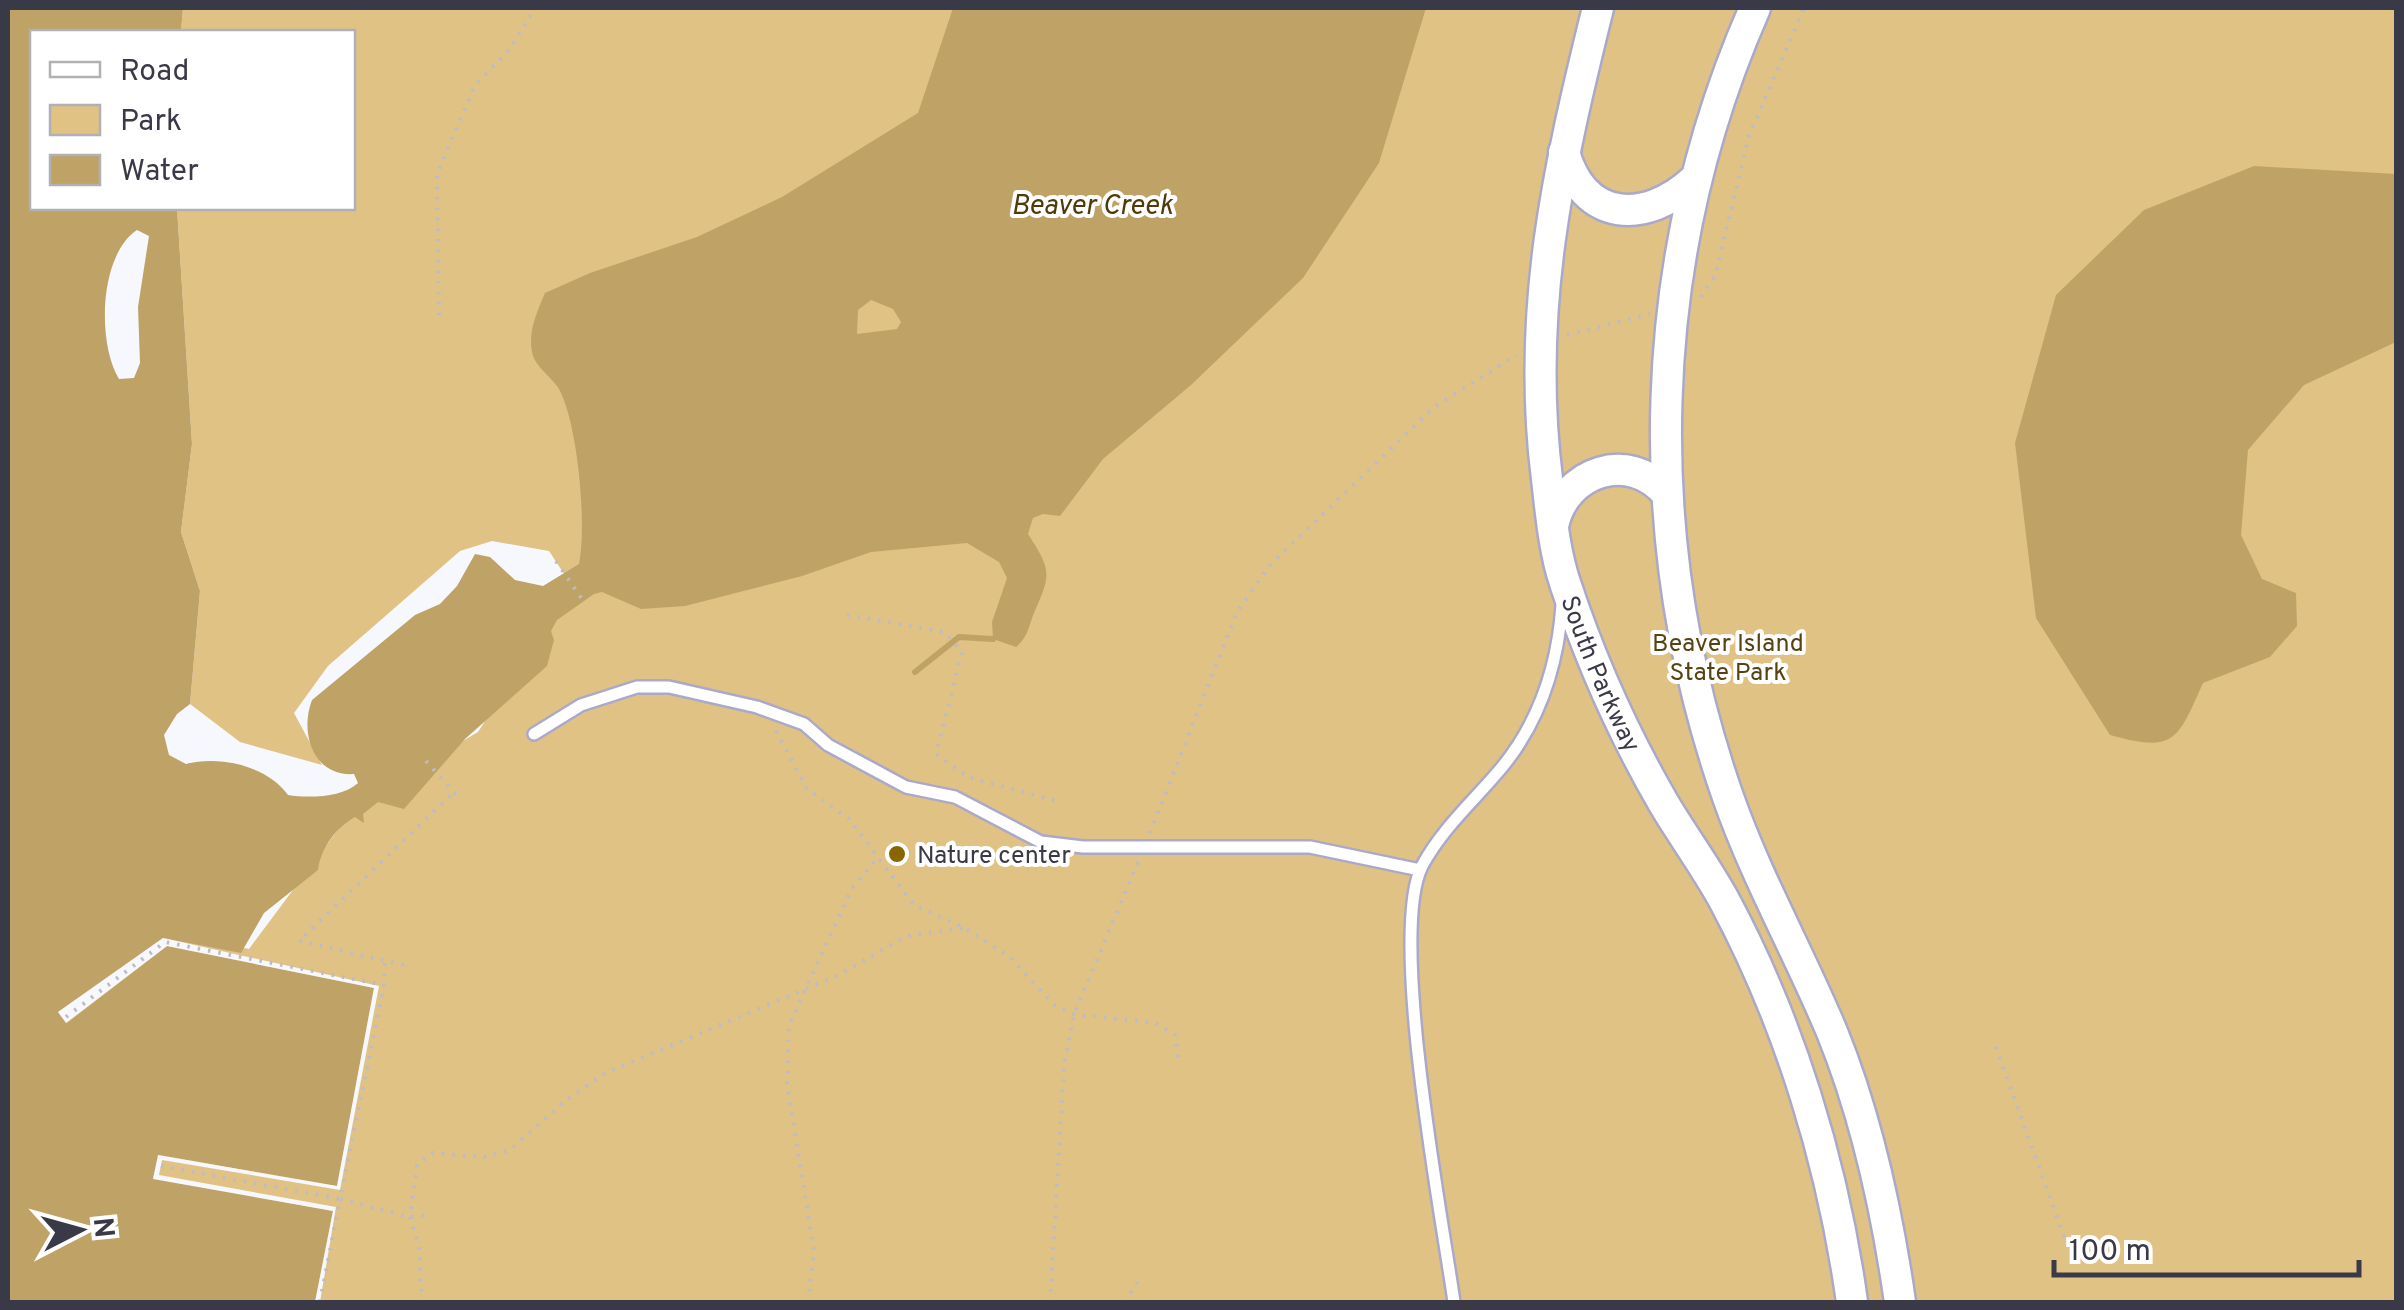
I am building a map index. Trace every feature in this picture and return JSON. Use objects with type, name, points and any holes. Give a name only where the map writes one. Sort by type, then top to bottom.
[{"type":"street","name":"South Parkway","points":[[1598,8],[1563,149],[1542,278],[1541,435],[1552,528],[1564,581],[1629,740],[1724,899],[1781,1029],[1837,1207],[1852,1302]]},
{"type":"street","points":[[1755,8],[1729,66],[1694,180],[1672,308],[1664,426],[1671,565],[1698,697],[1728,798],[1853,1091],[1881,1196],[1900,1302]]},
{"type":"street","points":[[1563,149],[1571,178],[1604,206],[1633,211],[1658,207],[1671,202],[1694,180]]},
{"type":"street","points":[[1552,528],[1564,495],[1597,474],[1616,470],[1645,473],[1667,494]]},
{"type":"lane","points":[[1454,1302],[1414,998],[1412,943],[1420,870],[1449,824],[1502,766],[1544,697],[1560,634],[1564,581]]},
{"type":"lane","points":[[534,734],[581,705],[637,688],[669,687],[758,707],[804,724],[828,746],[906,787],[955,797],[1041,842],[1310,847],[1420,870]]},
{"type":"path","points":[[439,315],[438,174],[475,84],[509,50],[535,8]]},
{"type":"path","points":[[1050,1302],[1064,1066],[1074,1014],[1237,612],[1269,566],[1434,406],[1540,341],[1672,308],[1706,295],[1715,276],[1749,136],[1804,8]]},
{"type":"path","points":[[556,561],[584,602]]},
{"type":"path","points":[[847,615],[944,632],[962,652],[936,754],[968,776],[1056,802]]},
{"type":"path","points":[[758,707],[790,749],[808,789],[849,819],[876,860],[914,904],[965,928],[1010,956],[1053,1004],[1074,1014],[1155,1023],[1175,1035],[1178,1058]]},
{"type":"path","points":[[404,965],[299,941],[456,795],[426,761]]},
{"type":"path","points":[[808,1302],[814,1250],[786,1084],[789,1025],[852,888],[876,860]]},
{"type":"path","points":[[422,1302],[418,1247],[410,1217],[417,1165],[432,1153],[488,1157],[511,1149],[565,1101],[604,1074],[807,988],[906,936],[965,928]]},
{"type":"path","points":[[66,1017],[165,942],[384,985]]},
{"type":"path","points":[[320,1302],[384,985],[385,962]]},
{"type":"path","points":[[1996,1046],[2066,1244]]},
{"type":"path","points":[[160,1166],[340,1199],[410,1217],[427,1215]]},
{"type":"path","points":[[1125,1302],[1138,1281]]},
{"type":"green space","name":"Beaver Island State Park","points":[[183,8],[2396,8],[2396,1302],[8,1302],[8,1122],[52,1008],[165,932],[249,949],[357,804],[478,732],[572,586],[549,551],[492,541],[460,551],[328,666],[294,713],[322,765],[240,742],[190,704],[200,591],[181,532],[192,444],[177,210],[355,210],[355,30],[181,30]]},
{"type":"water","name":"Beaver Creek","points":[[8,8],[183,8],[181,30],[30,30],[30,210],[177,210],[192,444],[181,532],[200,591],[190,704],[177,714],[164,735],[169,755],[186,764],[213,761],[242,765],[268,777],[288,795],[324,796],[358,783],[354,774],[329,768],[313,751],[307,726],[312,700],[415,615],[440,604],[457,586],[475,554],[490,557],[515,580],[543,586],[579,564],[581,501],[571,426],[559,389],[532,352],[532,329],[545,293],[590,273],[697,237],[782,197],[918,113],[953,8],[1426,8],[1379,163],[1303,278],[1191,385],[1103,459],[1060,516],[1043,514],[1033,518],[1028,534],[1045,565],[1046,581],[1027,632],[1016,647],[993,639],[992,622],[1007,578],[999,562],[967,543],[871,552],[802,576],[685,606],[641,609],[602,592],[594,594],[557,620],[551,631],[554,640],[547,666],[465,739],[404,809],[378,802],[363,814],[364,823],[355,817],[342,826],[326,846],[318,870],[264,913],[241,953],[163,938],[58,1012],[67,1023],[167,946],[374,988],[337,1186],[159,1155],[153,1178],[333,1211],[315,1302],[8,1302]],"holes":[[[137,230],[149,236],[138,307],[140,363],[134,378],[119,379],[107,344],[109,279],[124,242]],[[871,300],[893,309],[901,322],[897,329],[857,334],[858,310]]]},
{"type":"water","points":[[2254,166],[2396,174],[2396,342],[2304,385],[2248,450],[2241,535],[2262,579],[2296,593],[2297,626],[2270,657],[2203,683],[2187,718],[2171,738],[2148,743],[2110,735],[2036,618],[2015,443],[2056,295],[2144,210]]},
{"type":"pier","points":[[163,938],[379,986],[340,1190],[162,1160],[159,1175],[336,1207],[320,1302],[315,1302],[333,1211],[153,1179],[158,1155],[337,1186],[374,988],[167,946],[66,1023],[58,1012]]},
{"type":"waterway","points":[[915,672],[959,637],[993,639]]},
{"type":"place","name":"Nature center","points":[[897,854]]}]
